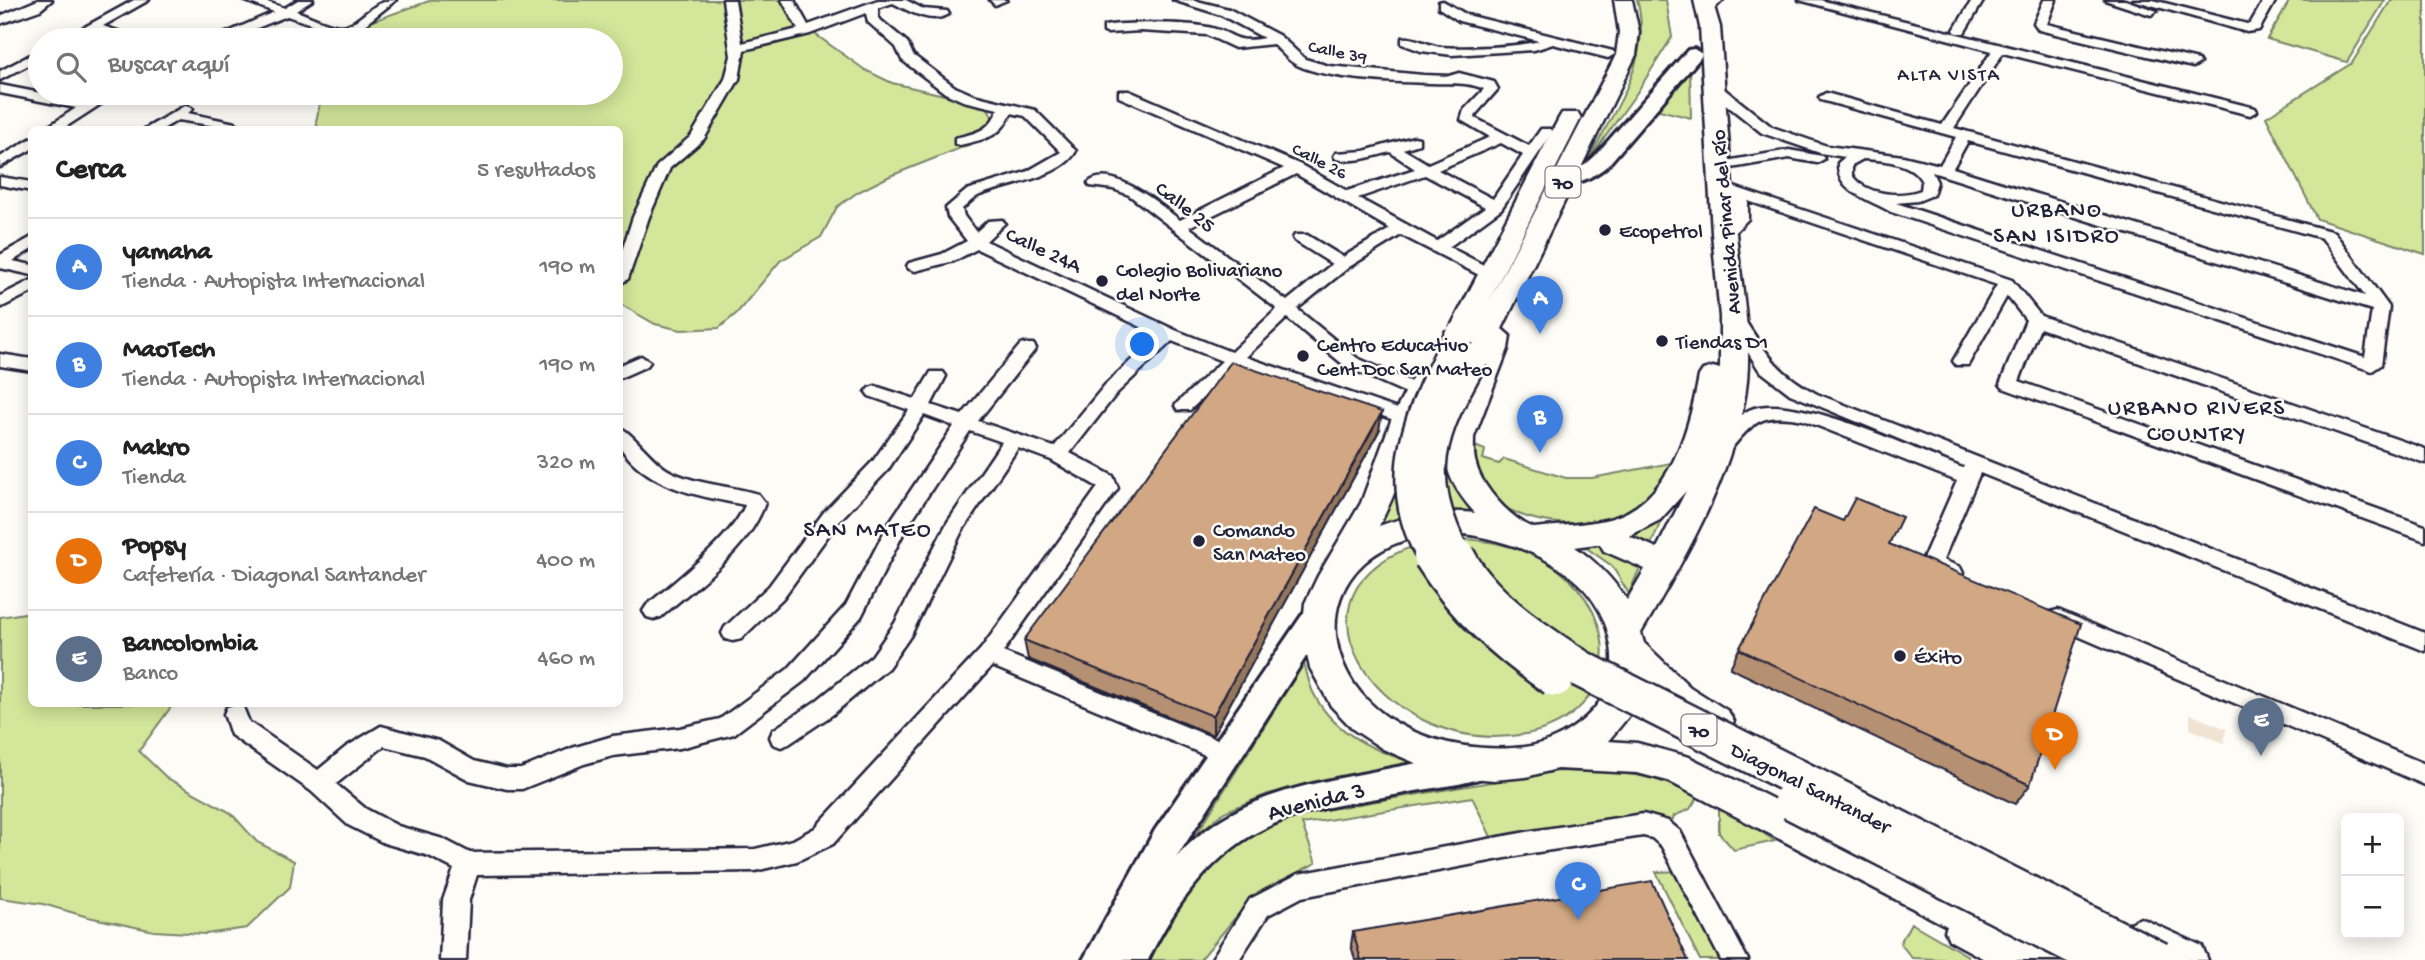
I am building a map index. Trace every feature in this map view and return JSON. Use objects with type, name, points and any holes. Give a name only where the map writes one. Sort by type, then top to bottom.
[{"type":"main road","name":"70","points":[[1467,338],[1491,275],[1580,98],[1608,54],[1613,28],[1608,0]]},
{"type":"main road","name":"70","points":[[1467,338],[1502,303],[1626,55],[1629,32],[1623,0]]},
{"type":"main road","name":"Avenida Pinar del Río","points":[[1525,536],[1610,530],[1633,523],[1660,504],[1688,459],[1710,397],[1716,330],[1694,54],[1696,13],[1704,2]]},
{"type":"main road","name":"Avenida Pinar del Río","points":[[1627,640],[1681,533],[1714,457],[1730,400],[1734,373],[1733,316],[1724,234],[1728,182],[1704,2]]},
{"type":"main road","points":[[1502,303],[1495,354],[1460,437],[1459,455],[1474,491],[1525,536]]},
{"type":"main road","points":[[1467,338],[1441,343],[1406,418],[1376,503],[1327,589],[1320,613],[1320,642],[1329,671],[1359,712],[1390,735],[1426,752],[1466,763],[1486,765],[1526,762],[1558,754],[1596,731],[1614,710],[1626,687],[1627,640]]},
{"type":"main road","name":"Diagonal Santander","points":[[1467,338],[1413,443],[1411,496],[1427,547],[1443,575],[1486,626],[1519,654],[1563,683],[2103,960]]},
{"type":"main road","name":"Diagonal Santander","points":[[1467,338],[1433,445],[1434,495],[1449,545],[1486,597],[1509,619],[1539,643],[1613,687],[2159,960]]},
{"type":"main road","points":[[1343,565],[1377,540],[1414,526],[1457,522],[1486,525],[1525,536],[1571,560],[1592,578],[1616,609],[1627,640],[1668,689],[1707,717],[2188,960]]},
{"type":"main road","points":[[1610,530],[1615,543],[1665,564]]},
{"type":"main road","points":[[1101,960],[1167,841],[1320,613]]},
{"type":"main road","points":[[1558,754],[1653,761],[1683,771],[2053,960]]},
{"type":"main road","name":"Avenida 3","points":[[1130,960],[1150,920],[1172,886],[1194,860],[1241,823],[1294,803],[1486,765]]},
{"type":"street","points":[[3,16],[36,7],[46,0]]},
{"type":"street","points":[[92,27],[144,0]]},
{"type":"street","points":[[249,0],[330,28]]},
{"type":"street","points":[[246,28],[284,13],[307,0]]},
{"type":"street","points":[[351,28],[390,0]]},
{"type":"street","points":[[623,270],[640,217],[664,166],[697,139],[732,79],[738,56],[729,0]]},
{"type":"street","points":[[788,0],[805,31]]},
{"type":"street","points":[[737,48],[805,31],[889,0]]},
{"type":"street","points":[[897,0],[920,12],[943,14]]},
{"type":"street","name":"Calle 39","points":[[1180,0],[1225,12],[1275,39],[1300,62],[1328,70],[1423,79],[1450,80],[1459,77],[1492,87],[1469,113],[1468,120],[1500,138]]},
{"type":"street","points":[[1805,0],[2250,111]]},
{"type":"street","points":[[1959,30],[1978,0]]},
{"type":"street","points":[[2050,0],[2040,23],[2043,27],[2193,63]]},
{"type":"street","points":[[2111,0],[2242,36]]},
{"type":"street","points":[[2139,0],[2247,28],[2255,27],[2270,0]]},
{"type":"street","points":[[1443,5],[1463,18],[1608,54]]},
{"type":"street","points":[[872,8],[873,19],[902,45],[907,57],[950,90],[968,98],[1030,113],[1069,150],[1067,155],[1031,176],[972,193],[954,208],[956,217],[976,242]]},
{"type":"street","points":[[1108,29],[1140,27],[1210,31],[1239,45],[1275,39]]},
{"type":"street","points":[[1407,41],[1426,51],[1443,52],[1534,46],[1552,41]]},
{"type":"street","points":[[1949,125],[2000,48]]},
{"type":"street","points":[[1563,180],[1592,169],[1601,161],[1694,54]]},
{"type":"street","points":[[0,76],[28,61]]},
{"type":"street","points":[[1714,88],[1767,130],[1825,150],[1878,155],[1944,170],[2381,307]]},
{"type":"street","points":[[0,89],[28,94]]},
{"type":"street","name":"Calle 26","points":[[1125,94],[1296,168],[1401,229],[1491,275]]},
{"type":"street","points":[[1728,182],[1798,154],[1822,160],[1859,189],[1896,209],[2372,365],[2381,307],[2328,235],[1826,97]]},
{"type":"street","points":[[82,105],[87,106]]},
{"type":"street","points":[[157,126],[193,105]]},
{"type":"street","points":[[55,126],[87,106]]},
{"type":"street","points":[[960,141],[995,131],[1000,127],[1006,107]]},
{"type":"street","points":[[176,115],[230,126]]},
{"type":"street","points":[[202,126],[209,122]]},
{"type":"street","points":[[1437,248],[1496,206],[1546,132]]},
{"type":"street","points":[[1944,170],[1965,134]]},
{"type":"street","points":[[1348,196],[1427,170],[1500,138],[1531,153]]},
{"type":"street","points":[[1341,156],[1365,155],[1414,141]]},
{"type":"street","points":[[0,163],[28,145]]},
{"type":"street","points":[[1391,148],[1496,206]]},
{"type":"street","points":[[1844,176],[1842,169],[1845,163],[1861,155]]},
{"type":"street","points":[[1871,194],[1911,199],[1928,191],[1931,186],[1929,178],[1903,160]]},
{"type":"street","points":[[1177,227],[1296,168]]},
{"type":"street","points":[[0,181],[28,186]]},
{"type":"street","points":[[1728,182],[2006,284],[2035,320],[2425,456]]},
{"type":"street","name":"Calle 25","points":[[1095,183],[1116,185],[1134,192],[1287,309],[1351,362],[1419,392]]},
{"type":"street","points":[[915,266],[950,257],[976,242],[986,229],[997,223]]},
{"type":"street","points":[[1184,406],[1287,309],[1343,264],[1401,229]]},
{"type":"street","points":[[1301,238],[1343,264]]},
{"type":"street","name":"Calle 24A","points":[[976,242],[1169,334],[1270,373],[1406,418]]},
{"type":"street","points":[[0,263],[28,245]]},
{"type":"street","points":[[0,263],[28,269]]},
{"type":"street","points":[[1962,361],[2006,284]]},
{"type":"street","points":[[0,303],[28,287]]},
{"type":"street","points":[[1733,316],[1761,363],[1790,388],[1932,455],[2425,642]]},
{"type":"street","points":[[2035,320],[2008,384],[2425,534]]},
{"type":"street","points":[[1058,455],[1111,389],[1169,334]]},
{"type":"street","points":[[320,784],[354,754],[381,736],[431,748],[469,771],[507,779],[522,779],[580,754],[613,746],[680,738],[726,727],[796,675],[854,611],[896,528],[966,423],[1027,348]]},
{"type":"street","points":[[0,360],[28,364]]},
{"type":"street","points":[[623,371],[641,362]]},
{"type":"street","points":[[733,632],[754,616],[776,592],[831,517],[880,466],[921,406],[937,376]]},
{"type":"street","points":[[235,714],[239,728],[320,784],[357,817],[394,835],[434,847],[468,864],[755,860],[797,850],[824,836],[989,655],[1108,488],[1106,481],[1058,455],[875,392]]},
{"type":"street","points":[[1714,457],[1748,417],[1762,411],[1783,409],[1932,455]]},
{"type":"street","points":[[623,438],[650,470],[662,476],[697,489],[751,499],[755,503],[755,509],[738,531],[654,611]]},
{"type":"street","points":[[781,737],[824,708],[880,663],[903,629],[954,528],[1014,439]]},
{"type":"street","points":[[1969,580],[1931,564],[1971,471]]},
{"type":"street","points":[[2032,607],[2425,775]]},
{"type":"street","points":[[989,655],[1226,753]]},
{"type":"street","points":[[1735,797],[1778,829],[1997,957]]},
{"type":"street","points":[[1224,960],[1259,907],[1298,886],[1556,837],[1643,825],[1659,829],[1671,839],[1735,960]]},
{"type":"street","points":[[453,960],[456,900],[468,864]]},
{"type":"shaded area","points":[[2190,714],[2226,729],[2224,743],[2190,729]]},
{"type":"green space","points":[[432,0],[791,0],[808,29],[865,70],[892,83],[966,100],[988,108],[996,125],[981,140],[890,176],[858,192],[837,207],[821,237],[780,261],[737,313],[719,328],[681,330],[655,324],[623,306],[623,126],[318,126],[316,122],[320,105],[623,105],[623,28],[361,28],[364,24]]},
{"type":"green space","points":[[1637,0],[1666,0],[1672,37],[1636,94],[1585,165],[1628,86],[1635,65],[1641,22]]},
{"type":"green space","points":[[2290,0],[2385,0],[2347,62],[2267,39]]},
{"type":"green space","points":[[2391,0],[2425,0],[2425,254],[2317,219],[2266,117],[2352,63]]},
{"type":"green space","points":[[1690,68],[1691,118],[1655,109]]},
{"type":"green space","points":[[1416,436],[1451,444],[1485,513],[1442,515],[1373,527]]},
{"type":"green space","points":[[1470,444],[1485,450],[1483,459],[1499,464],[1504,459],[1566,478],[1592,478],[1671,463],[1676,467],[1658,494],[1639,508],[1616,518],[1589,523],[1561,523],[1534,519],[1509,510],[1489,495],[1475,476]]},
{"type":"green space","points":[[1666,506],[1629,594],[1612,566],[1581,544],[1607,543],[1630,538],[1649,526]]},
{"type":"green space","points":[[1445,538],[1478,540],[1526,552],[1555,567],[1587,600],[1598,624],[1603,648],[1600,671],[1591,692],[1576,711],[1554,725],[1526,734],[1472,735],[1423,720],[1385,694],[1358,660],[1348,623],[1357,588],[1388,558]]},
{"type":"green space","points":[[28,612],[28,707],[171,707],[139,751],[167,778],[231,813],[257,842],[294,861],[290,887],[247,928],[206,934],[154,931],[43,904],[0,898],[0,617]]},
{"type":"green space","points":[[1304,663],[1314,694],[1332,720],[1370,747],[1415,763],[1268,794],[1224,812],[1196,835]]},
{"type":"green space","points":[[1558,771],[1646,777],[1697,798],[1690,809],[1674,816],[1666,838],[1632,816],[1491,837],[1472,797],[1302,824],[1316,863],[1263,890],[1200,960],[1132,960],[1215,855],[1293,815]]},
{"type":"green space","points":[[1719,804],[1775,841],[1734,850],[1719,833]]},
{"type":"green space","points":[[1684,871],[1729,960],[1700,960],[1656,872]]},
{"type":"green space","points":[[1911,923],[1968,956],[1966,960],[1912,958],[1900,943]]},
{"type":"building","points":[[1231,362],[1382,412],[1213,716],[1024,640]]},
{"type":"building","name":"Éxito","points":[[1855,498],[1902,517],[1889,544],[2081,624],[2030,785],[1739,649],[1814,509],[1843,521]]},
{"type":"building","points":[[1652,881],[1688,960],[1361,960],[1353,932]]},
{"type":"place","name":"Ecopetrol","points":[[1605,230]]},
{"type":"place","name":"Colegio Bolivariano del Norte","points":[[1102,281]]},
{"type":"place","name":"yamaha","points":[[1540,334]]},
{"type":"place","name":"Tiendas D1","points":[[1662,341]]},
{"type":"place","name":"Centro Educativo Cent Doc San Mateo","points":[[1303,356]]},
{"type":"place","name":"MaoTech","points":[[1540,453]]},
{"type":"place","name":"Comando San Mateo","points":[[1199,541]]},
{"type":"place","name":"Éxito","points":[[1900,656]]},
{"type":"place","name":"Bancolombia","points":[[2261,756]]},
{"type":"place","name":"Popsy","points":[[2055,770]]},
{"type":"place","name":"Makro","points":[[1578,920]]},
{"type":"district","name":"ALTA VISTA","points":[[1949,73]]},
{"type":"district","name":"URBANO SAN ISIDRO","points":[[2057,221]]},
{"type":"district","name":"URBANO RIVERS COUNTRY","points":[[2197,419]]},
{"type":"district","name":"SAN MATEO","points":[[868,528]]}]
